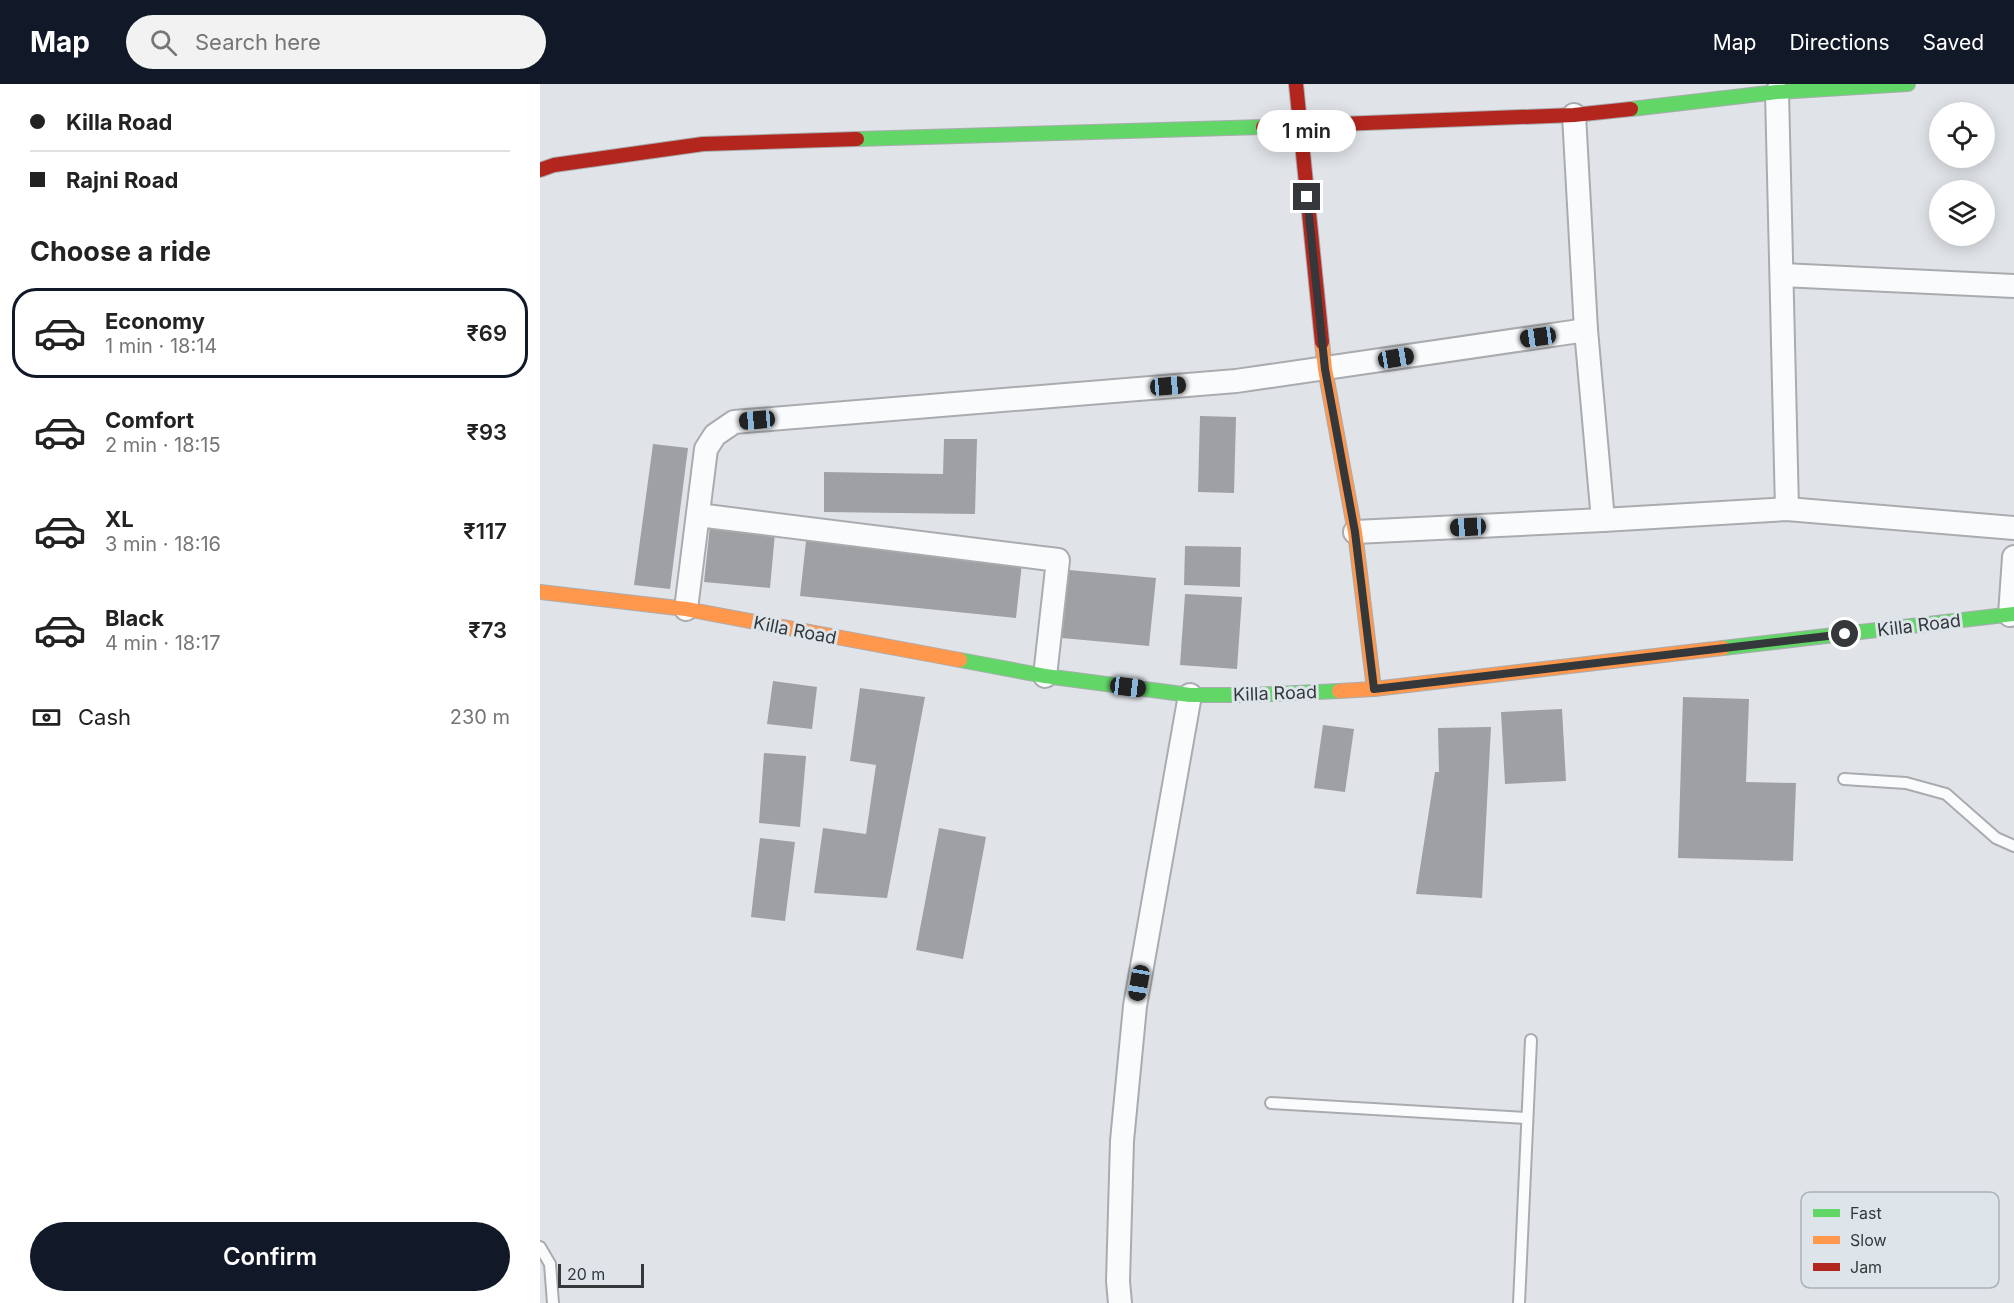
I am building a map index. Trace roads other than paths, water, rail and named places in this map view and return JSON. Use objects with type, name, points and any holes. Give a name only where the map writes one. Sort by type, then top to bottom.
[{"type":"street","points":[[1296,84],[1325,369],[1355,532],[1374,689]]},
{"type":"street","points":[[540,170],[554,165],[703,144],[1299,126],[1575,115],[1809,87],[1908,84]]},
{"type":"street","points":[[1777,92],[1787,510]]},
{"type":"street","points":[[1575,115],[1586,330],[1604,520]]},
{"type":"street","points":[[1782,275],[2014,286]]},
{"type":"street","points":[[686,609],[706,449],[715,435],[734,422],[1225,382],[1586,330]]},
{"type":"street","points":[[1355,532],[1787,510],[2014,528]]},
{"type":"street","points":[[698,515],[1058,560],[1046,676]]},
{"type":"street","points":[[2012,614],[2014,557]]},
{"type":"street","name":"Killa Road","points":[[540,592],[686,609],[1046,676],[1190,695],[1251,695],[1374,689],[2012,614]]},
{"type":"street","points":[[1120,1303],[1118,1281],[1122,1141],[1135,1006],[1190,695]]},
{"type":"lane","points":[[1844,779],[1906,783],[1946,794],[1996,838],[2014,846]]},
{"type":"lane","points":[[1519,1303],[1531,1040]]},
{"type":"lane","points":[[1271,1103],[1527,1118]]},
{"type":"lane","points":[[540,1247],[550,1264],[553,1303]]}]
